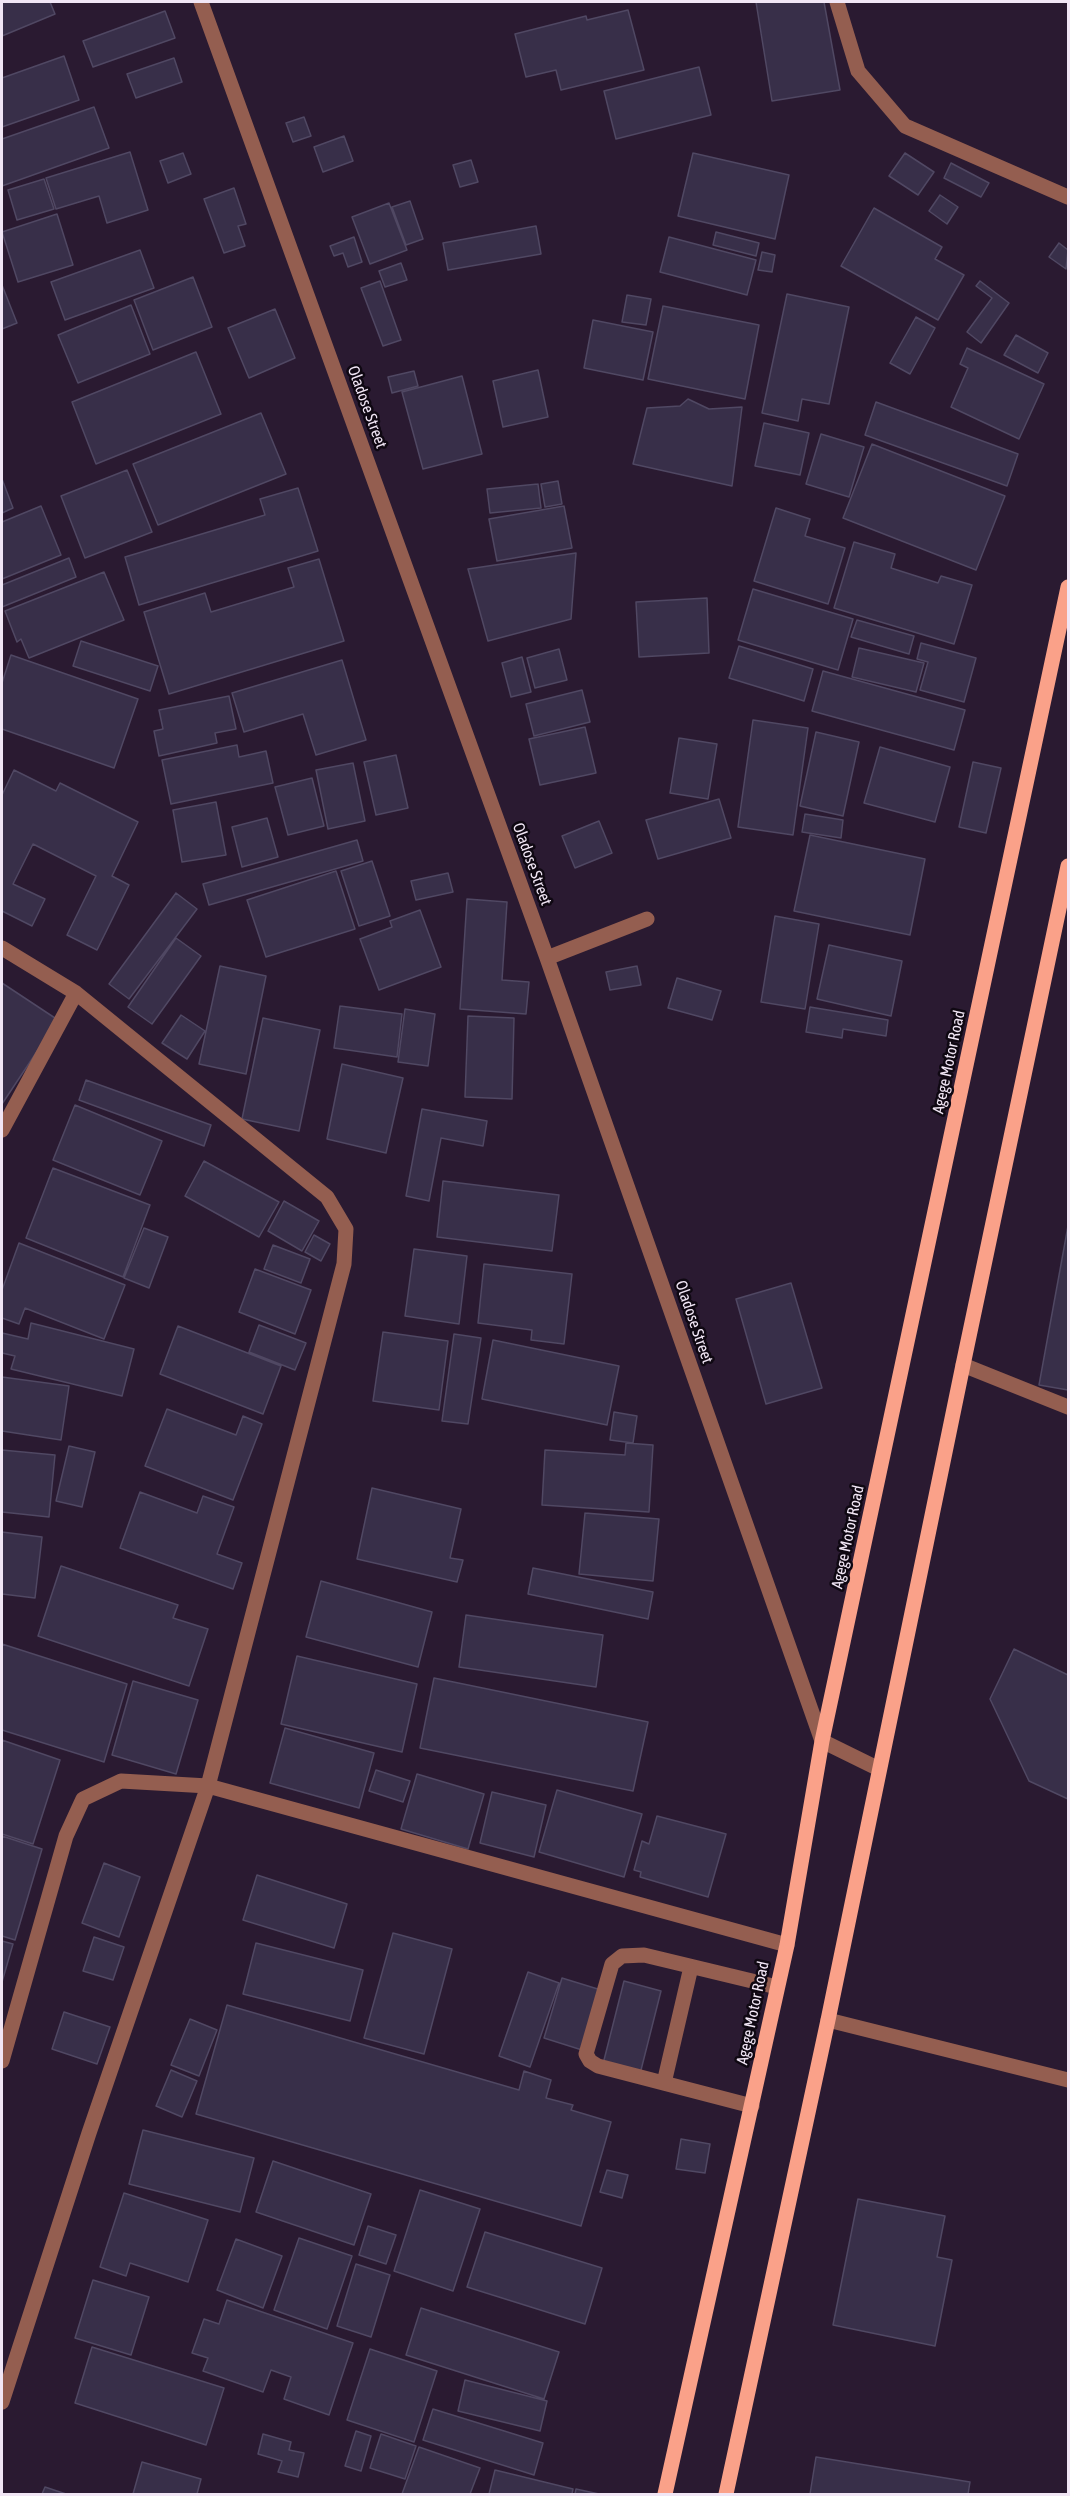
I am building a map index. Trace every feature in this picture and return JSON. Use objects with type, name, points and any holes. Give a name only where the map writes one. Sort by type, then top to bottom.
[{"type":"main road","name":"Agege Motor Road","points":[[665,2494],[787,1945],[822,1742],[1068,587]]},
{"type":"main road","points":[[726,2494],[828,2020],[963,1365],[1068,875]]},
{"type":"street","name":"Oladose Street","points":[[201,2],[547,958],[822,1742]]},
{"type":"street","points":[[837,2],[858,70],[905,126],[1068,197]]},
{"type":"street","points":[[547,958],[647,919]]},
{"type":"street","points":[[2,948],[76,993],[327,1197],[346,1229],[344,1264],[208,1786],[89,2133],[2,2402]]},
{"type":"street","points":[[2,1130],[76,993]]},
{"type":"street","points":[[963,1365],[1068,1407]]},
{"type":"street","points":[[822,1742],[879,1769]]},
{"type":"street","points":[[2,2061],[66,1836],[83,1799],[121,1781],[208,1786],[787,1945]]},
{"type":"street","points":[[752,2106],[598,2066],[590,2061],[586,2054],[612,1964],[617,1958],[633,1954],[644,1955],[777,1987]]},
{"type":"street","points":[[664,2083],[691,1967]]},
{"type":"street","points":[[828,2020],[1068,2080]]},
{"type":"building","points":[[2,2],[50,2],[55,14],[2,36]]},
{"type":"building","points":[[756,2],[824,2],[840,90],[772,101]]},
{"type":"building","points":[[628,10],[644,70],[561,90],[556,70],[526,77],[515,34],[586,16],[587,20]]},
{"type":"building","points":[[165,11],[175,38],[93,67],[83,41]]},
{"type":"building","points":[[64,56],[79,100],[2,127],[2,78]]},
{"type":"building","points":[[174,58],[182,82],[136,98],[127,74]]},
{"type":"building","points":[[699,67],[711,115],[616,139],[604,91]]},
{"type":"building","points":[[94,107],[109,148],[2,186],[2,139]]},
{"type":"building","points":[[304,117],[311,136],[293,142],[286,123]]},
{"type":"building","points":[[344,136],[353,161],[323,172],[314,147]]},
{"type":"building","points":[[130,152],[148,210],[107,223],[99,196],[56,209],[46,178]]},
{"type":"building","points":[[183,153],[191,174],[168,183],[160,161]]},
{"type":"building","points":[[693,153],[789,175],[775,239],[678,216]]},
{"type":"building","points":[[905,153],[934,172],[918,195],[889,176]]},
{"type":"building","points":[[471,160],[478,182],[460,187],[453,165]]},
{"type":"building","points":[[951,163],[989,183],[981,197],[944,178]]},
{"type":"building","points":[[44,179],[54,209],[17,220],[8,190]]},
{"type":"building","points":[[234,188],[246,224],[238,226],[245,246],[224,253],[204,199]]},
{"type":"building","points":[[940,195],[958,207],[947,224],[929,211]]},
{"type":"building","points":[[410,201],[423,239],[406,245],[392,207]]},
{"type":"building","points":[[389,203],[407,250],[370,264],[352,217]]},
{"type":"building","points":[[874,208],[942,247],[935,259],[964,275],[938,320],[841,266]]},
{"type":"building","points":[[57,214],[73,265],[18,282],[2,232]]},
{"type":"building","points":[[536,226],[541,254],[448,270],[443,243]]},
{"type":"building","points":[[716,232],[759,243],[756,256],[713,245]]},
{"type":"building","points":[[354,237],[362,262],[348,267],[343,253],[334,256],[330,246]]},
{"type":"building","points":[[669,237],[756,260],[747,295],[660,272]]},
{"type":"building","points":[[1059,243],[1068,250],[1066,269],[1049,257]]},
{"type":"building","points":[[140,250],[154,288],[65,320],[51,282]]},
{"type":"building","points":[[762,252],[775,255],[772,272],[758,270]]},
{"type":"building","points":[[401,263],[407,280],[385,287],[379,271]]},
{"type":"building","points":[[193,277],[212,327],[153,350],[134,300]]},
{"type":"building","points":[[380,281],[401,340],[383,346],[361,288]]},
{"type":"building","points":[[980,281],[1009,303],[981,343],[967,332],[992,298],[976,286]]},
{"type":"building","points":[[2,285],[17,323],[2,329]]},
{"type":"building","points":[[787,294],[849,307],[829,404],[802,399],[798,421],[762,413]]},
{"type":"building","points":[[627,295],[651,299],[646,325],[622,322]]},
{"type":"building","points":[[131,305],[150,354],[78,383],[58,335]]},
{"type":"building","points":[[663,306],[759,325],[745,399],[648,379]]},
{"type":"building","points":[[275,309],[295,358],[249,378],[228,328]]},
{"type":"building","points":[[916,317],[935,328],[910,374],[890,363]]},
{"type":"building","points":[[593,320],[653,332],[643,380],[584,368]]},
{"type":"building","points":[[1016,335],[1048,353],[1038,373],[1004,355]]},
{"type":"building","points":[[967,348],[1044,384],[1019,439],[951,407],[968,368],[960,364]]},
{"type":"building","points":[[196,352],[221,414],[96,464],[72,402]]},
{"type":"building","points":[[538,370],[548,417],[503,427],[493,381]]},
{"type":"building","points":[[414,371],[418,386],[392,393],[388,377]]},
{"type":"building","points":[[462,376],[482,454],[423,469],[402,392]]},
{"type":"building","points":[[688,399],[709,409],[742,407],[732,486],[633,464],[647,408],[680,406]]},
{"type":"building","points":[[876,402],[1018,454],[1007,486],[865,435]]},
{"type":"building","points":[[261,413],[286,474],[158,525],[133,464]]},
{"type":"building","points":[[764,423],[809,433],[800,475],[755,466]]},
{"type":"building","points":[[821,434],[864,447],[849,497],[806,484]]},
{"type":"building","points":[[872,444],[1005,496],[976,570],[843,518]]},
{"type":"building","points":[[127,470],[152,532],[85,558],[61,496]]},
{"type":"building","points":[[2,479],[13,508],[2,513]]},
{"type":"building","points":[[558,481],[562,504],[545,507],[541,484]]},
{"type":"building","points":[[538,484],[541,508],[490,513],[487,489]]},
{"type":"building","points":[[298,488],[318,551],[139,605],[125,557],[265,515],[260,499]]},
{"type":"building","points":[[41,506],[61,555],[2,579],[2,522]]},
{"type":"building","points":[[564,506],[572,548],[497,561],[489,519]]},
{"type":"building","points":[[776,508],[810,519],[805,536],[845,548],[828,604],[754,581]]},
{"type":"building","points":[[854,542],[895,554],[891,568],[938,583],[941,576],[972,585],[954,644],[834,608]]},
{"type":"building","points":[[576,553],[571,619],[488,641],[468,569]]},
{"type":"building","points":[[69,558],[76,577],[2,607],[2,585]]},
{"type":"building","points":[[319,559],[344,641],[169,694],[144,612],[205,593],[211,612],[294,587],[288,568]]},
{"type":"building","points":[[104,572],[124,620],[29,658],[21,639],[17,642],[5,611]]},
{"type":"building","points":[[753,589],[853,619],[838,670],[738,640]]},
{"type":"building","points":[[707,598],[709,653],[639,657],[636,602]]},
{"type":"building","points":[[857,620],[914,636],[909,654],[851,637]]},
{"type":"building","points":[[81,641],[158,666],[150,691],[73,666]]},
{"type":"building","points":[[921,643],[976,658],[964,702],[920,690],[928,662],[917,659]]},
{"type":"building","points":[[739,646],[813,669],[804,701],[729,678]]},
{"type":"building","points":[[859,648],[924,663],[916,692],[852,677]]},
{"type":"building","points":[[559,649],[567,680],[535,688],[527,658]]},
{"type":"building","points":[[11,655],[138,699],[114,768],[2,729],[2,683]]},
{"type":"building","points":[[522,657],[531,692],[511,697],[502,663]]},
{"type":"building","points":[[342,660],[366,740],[316,755],[303,714],[244,732],[232,693]]},
{"type":"building","points":[[823,671],[965,710],[954,750],[812,711]]},
{"type":"building","points":[[582,690],[590,722],[534,736],[526,704]]},
{"type":"building","points":[[229,696],[236,729],[215,733],[217,743],[159,756],[154,731],[163,729],[159,710]]},
{"type":"building","points":[[753,720],[808,728],[793,835],[738,827]]},
{"type":"building","points":[[585,727],[596,773],[540,785],[529,739]]},
{"type":"building","points":[[816,732],[859,742],[843,816],[800,806]]},
{"type":"building","points":[[679,738],[717,744],[708,799],[670,793]]},
{"type":"building","points":[[237,745],[239,757],[266,751],[273,783],[171,804],[162,760]]},
{"type":"building","points":[[880,747],[950,767],[935,822],[864,803]]},
{"type":"building","points":[[396,755],[408,808],[376,815],[364,762]]},
{"type":"building","points":[[973,762],[1001,768],[986,833],[959,827]]},
{"type":"building","points":[[353,763],[365,821],[328,829],[316,770]]},
{"type":"building","points":[[14,770],[56,791],[60,783],[138,822],[112,876],[129,885],[97,950],[67,935],[96,876],[33,844],[13,884],[45,899],[32,926],[2,911],[2,795]]},
{"type":"building","points":[[312,778],[324,826],[288,835],[275,787]]},
{"type":"building","points":[[719,799],[731,838],[658,859],[646,820]]},
{"type":"building","points":[[216,802],[226,855],[182,862],[173,810]]},
{"type":"building","points":[[805,814],[843,820],[841,838],[802,832]]},
{"type":"building","points":[[267,818],[278,857],[242,867],[232,827]]},
{"type":"building","points":[[599,821],[612,853],[575,868],[562,836]]},
{"type":"building","points":[[810,835],[925,859],[910,935],[794,911]]},
{"type":"building","points":[[357,840],[363,861],[209,905],[203,884]]},
{"type":"building","points":[[372,861],[390,916],[359,926],[341,871]]},
{"type":"building","points":[[336,871],[355,929],[266,957],[247,900]]},
{"type":"building","points":[[448,873],[453,892],[416,900],[411,881]]},
{"type":"building","points":[[176,893],[197,909],[129,999],[109,984]]},
{"type":"building","points":[[467,899],[507,902],[502,980],[529,982],[526,1014],[460,1009]]},
{"type":"building","points":[[420,910],[441,967],[379,990],[360,939],[392,927],[390,921]]},
{"type":"building","points":[[775,916],[819,924],[805,1009],[761,1002]]},
{"type":"building","points":[[176,938],[201,956],[152,1024],[128,1007]]},
{"type":"building","points":[[829,945],[902,961],[891,1016],[817,999]]},
{"type":"building","points":[[220,966],[266,976],[246,1074],[199,1064]]},
{"type":"building","points":[[637,966],[641,985],[610,990],[606,972]]},
{"type":"building","points":[[677,978],[721,991],[712,1020],[668,1008]]},
{"type":"building","points":[[2,983],[58,1020],[2,1104]]},
{"type":"building","points":[[340,1006],[402,1014],[397,1057],[334,1048]]},
{"type":"building","points":[[810,1007],[888,1020],[886,1036],[843,1029],[842,1038],[806,1032]]},
{"type":"building","points":[[405,1009],[435,1014],[428,1066],[398,1062]]},
{"type":"building","points":[[181,1015],[205,1031],[187,1059],[162,1043]]},
{"type":"building","points":[[468,1016],[514,1018],[512,1099],[465,1097]]},
{"type":"building","points":[[263,1018],[320,1030],[299,1131],[242,1119]]},
{"type":"building","points":[[342,1064],[403,1078],[386,1153],[327,1139]]},
{"type":"building","points":[[86,1080],[211,1125],[204,1146],[79,1100]]},
{"type":"building","points":[[75,1105],[162,1141],[140,1195],[53,1160]]},
{"type":"building","points":[[422,1109],[487,1121],[483,1146],[441,1138],[429,1201],[406,1196]]},
{"type":"building","points":[[204,1161],[279,1202],[259,1237],[185,1196]]},
{"type":"building","points":[[53,1168],[150,1205],[123,1277],[26,1238]]},
{"type":"building","points":[[443,1181],[559,1195],[552,1251],[437,1237]]},
{"type":"building","points":[[284,1201],[319,1221],[302,1251],[268,1231]]},
{"type":"building","points":[[1068,1226],[1068,1390],[1039,1385]]},
{"type":"building","points":[[144,1228],[168,1237],[149,1288],[124,1278]]},
{"type":"building","points":[[314,1235],[330,1244],[321,1261],[305,1252]]},
{"type":"building","points":[[19,1243],[125,1285],[104,1339],[25,1308],[19,1324],[2,1318],[2,1290]]},
{"type":"building","points":[[273,1245],[310,1259],[301,1283],[264,1269]]},
{"type":"building","points":[[414,1249],[467,1256],[459,1324],[405,1316]]},
{"type":"building","points":[[484,1264],[572,1274],[564,1344],[531,1340],[532,1330],[478,1323]]},
{"type":"building","points":[[255,1269],[311,1290],[295,1334],[239,1312]]},
{"type":"building","points":[[791,1283],[822,1388],[766,1404],[736,1299]]},
{"type":"building","points":[[31,1323],[134,1349],[122,1396],[11,1369],[15,1356],[2,1353],[2,1333],[28,1339]]},
{"type":"building","points":[[259,1325],[306,1343],[295,1370],[249,1352]]},
{"type":"building","points":[[178,1326],[281,1366],[263,1414],[160,1374]]},
{"type":"building","points":[[383,1332],[448,1341],[439,1410],[373,1401]]},
{"type":"building","points":[[454,1334],[481,1338],[468,1424],[442,1421]]},
{"type":"building","points":[[493,1340],[619,1366],[607,1425],[482,1399]]},
{"type":"building","points":[[2,1377],[69,1386],[61,1440],[2,1431]]},
{"type":"building","points":[[167,1409],[236,1435],[243,1416],[262,1424],[233,1500],[145,1466]]},
{"type":"building","points":[[614,1412],[637,1416],[633,1443],[610,1440]]},
{"type":"building","points":[[626,1443],[653,1445],[649,1512],[542,1505],[545,1450],[625,1455]]},
{"type":"building","points":[[69,1446],[95,1452],[82,1507],[56,1501]]},
{"type":"building","points":[[2,1450],[55,1455],[49,1517],[2,1512]]},
{"type":"building","points":[[372,1488],[461,1509],[450,1558],[463,1560],[457,1582],[357,1559]]},
{"type":"building","points":[[140,1492],[197,1513],[203,1496],[234,1507],[217,1554],[242,1563],[233,1589],[120,1548]]},
{"type":"building","points":[[585,1513],[659,1519],[653,1581],[579,1574]]},
{"type":"building","points":[[2,1532],[42,1537],[35,1598],[2,1594]]},
{"type":"building","points":[[61,1566],[178,1605],[173,1618],[208,1629],[189,1686],[38,1636]]},
{"type":"building","points":[[533,1568],[653,1592],[648,1619],[528,1594]]},
{"type":"building","points":[[321,1581],[432,1612],[418,1667],[306,1637]]},
{"type":"building","points":[[466,1615],[603,1635],[596,1687],[459,1667]]},
{"type":"building","points":[[2,1644],[127,1684],[104,1762],[2,1730]]},
{"type":"building","points":[[1014,1649],[1068,1675],[1068,1799],[1029,1781],[990,1699]]},
{"type":"building","points":[[297,1656],[417,1684],[402,1752],[281,1724]]},
{"type":"building","points":[[434,1678],[648,1722],[633,1791],[420,1748]]},
{"type":"building","points":[[133,1681],[198,1700],[176,1774],[112,1755]]},
{"type":"building","points":[[285,1728],[374,1753],[359,1808],[270,1783]]},
{"type":"building","points":[[2,1740],[60,1760],[33,1844],[2,1834]]},
{"type":"building","points":[[376,1770],[410,1781],[403,1802],[369,1791]]},
{"type":"building","points":[[417,1774],[484,1794],[468,1849],[401,1829]]},
{"type":"building","points":[[557,1790],[642,1814],[624,1877],[539,1852]]},
{"type":"building","points":[[492,1792],[546,1805],[534,1857],[480,1843]]},
{"type":"building","points":[[657,1816],[726,1834],[708,1897],[640,1877],[641,1872],[634,1870],[642,1841],[649,1844]]},
{"type":"building","points":[[2,1836],[42,1849],[15,1940],[2,1936]]},
{"type":"building","points":[[104,1863],[140,1877],[119,1937],[82,1923]]},
{"type":"building","points":[[257,1875],[347,1904],[334,1948],[243,1920]]},
{"type":"building","points":[[393,1933],[452,1949],[424,2054],[364,2038]]},
{"type":"building","points":[[94,1937],[124,1947],[113,1980],[83,1971]]},
{"type":"building","points":[[2,1941],[13,1944],[2,1982]]},
{"type":"building","points":[[256,1943],[363,1970],[350,2021],[243,1994]]},
{"type":"building","points":[[528,1972],[559,1983],[530,2067],[499,2056]]},
{"type":"building","points":[[562,1978],[601,1990],[582,2050],[544,2038]]},
{"type":"building","points":[[624,1981],[661,1991],[640,2074],[603,2064]]},
{"type":"building","points":[[227,2005],[519,2090],[524,2071],[551,2080],[546,2098],[573,2105],[571,2110],[611,2122],[581,2226],[196,2114]]},
{"type":"building","points":[[64,2012],[110,2027],[97,2064],[52,2049]]},
{"type":"building","points":[[190,2019],[217,2030],[199,2076],[171,2065]]},
{"type":"building","points":[[171,2070],[197,2081],[182,2117],[156,2106]]},
{"type":"building","points":[[143,2130],[254,2158],[240,2212],[129,2184]]},
{"type":"building","points":[[681,2139],[710,2144],[705,2173],[676,2169]]},
{"type":"building","points":[[273,2161],[371,2194],[354,2245],[256,2212]]},
{"type":"building","points":[[607,2170],[628,2175],[622,2198],[600,2192]]},
{"type":"building","points":[[420,2190],[480,2209],[453,2291],[394,2271]]},
{"type":"building","points":[[124,2193],[208,2220],[188,2282],[130,2263],[126,2276],[100,2267]]},
{"type":"building","points":[[858,2199],[945,2216],[937,2257],[952,2260],[935,2346],[833,2325]]},
{"type":"building","points":[[368,2226],[396,2235],[386,2264],[359,2255]]},
{"type":"building","points":[[485,2232],[602,2268],[585,2324],[467,2287]]},
{"type":"building","points":[[299,2238],[352,2256],[327,2329],[274,2310]]},
{"type":"building","points":[[236,2239],[282,2256],[263,2308],[217,2290]]},
{"type":"building","points":[[356,2264],[390,2275],[371,2337],[337,2326]]},
{"type":"building","points":[[93,2280],[149,2297],[131,2355],[75,2338]]},
{"type":"building","points":[[227,2300],[353,2343],[329,2415],[284,2399],[291,2377],[271,2370],[263,2392],[203,2371],[208,2358],[192,2353],[204,2319],[219,2324]]},
{"type":"building","points":[[421,2308],[559,2352],[544,2399],[406,2355]]},
{"type":"building","points":[[92,2347],[224,2388],[206,2445],[75,2403]]},
{"type":"building","points":[[370,2349],[437,2371],[414,2442],[347,2420]]},
{"type":"building","points":[[465,2380],[547,2401],[540,2431],[458,2411]]},
{"type":"building","points":[[433,2409],[543,2443],[534,2475],[423,2440]]},
{"type":"building","points":[[356,2431],[371,2436],[361,2471],[345,2466]]},
{"type":"building","points":[[263,2434],[291,2442],[289,2450],[304,2453],[298,2477],[278,2472],[282,2461],[258,2454]]},
{"type":"building","points":[[381,2434],[416,2446],[405,2479],[370,2468]]},
{"type":"building","points":[[419,2447],[480,2468],[470,2494],[402,2494]]},
{"type":"building","points":[[816,2457],[970,2482],[968,2494],[810,2494]]},
{"type":"building","points":[[142,2462],[201,2479],[197,2494],[133,2494]]},
{"type":"building","points":[[495,2470],[573,2489],[572,2494],[489,2494]]},
{"type":"building","points":[[45,2487],[66,2494],[42,2494]]},
{"type":"building","points":[[576,2489],[599,2494],[575,2494]]}]
